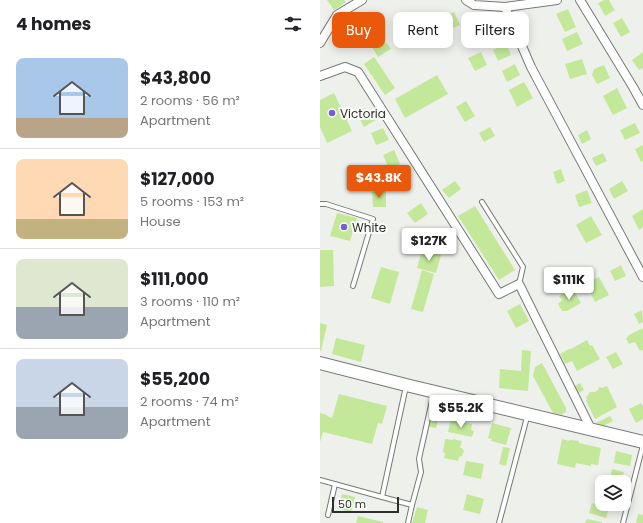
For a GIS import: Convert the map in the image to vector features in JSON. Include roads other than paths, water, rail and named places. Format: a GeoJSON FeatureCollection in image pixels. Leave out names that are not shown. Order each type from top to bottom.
{"type":"FeatureCollection","features":[{"type":"Feature","properties":{"kind":"street"},"geometry":{"type":"LineString","coordinates":[[320,43],[323,32],[337,15],[362,0]]}},
{"type":"Feature","properties":{"kind":"street"},"geometry":{"type":"LineString","coordinates":[[466,0],[474,6],[505,7],[557,0]]}},
{"type":"Feature","properties":{"kind":"street"},"geometry":{"type":"LineString","coordinates":[[580,0],[643,105]]}},
{"type":"Feature","properties":{"kind":"street"},"geometry":{"type":"LineString","coordinates":[[505,7],[531,67],[643,277]]}},
{"type":"Feature","properties":{"kind":"street"},"geometry":{"type":"LineString","coordinates":[[320,76],[345,68],[358,72],[499,294],[519,284],[590,429]]}},
{"type":"Feature","properties":{"kind":"street"},"geometry":{"type":"LineString","coordinates":[[320,363],[590,429],[643,444]]}},
{"type":"Feature","properties":{"kind":"lane"},"geometry":{"type":"LineString","coordinates":[[482,202],[523,267],[519,284]]}},
{"type":"Feature","properties":{"kind":"lane"},"geometry":{"type":"LineString","coordinates":[[320,204],[326,204],[373,219],[353,286]]}},
{"type":"Feature","properties":{"kind":"lane"},"geometry":{"type":"LineString","coordinates":[[382,497],[406,385]]}},
{"type":"Feature","properties":{"kind":"lane"},"geometry":{"type":"LineString","coordinates":[[408,523],[421,472],[419,459],[434,392]]}},
{"type":"Feature","properties":{"kind":"lane"},"geometry":{"type":"LineString","coordinates":[[499,523],[528,414]]}},
{"type":"Feature","properties":{"kind":"lane"},"geometry":{"type":"LineString","coordinates":[[623,523],[643,444]]}},
{"type":"Feature","properties":{"kind":"lane"},"geometry":{"type":"LineString","coordinates":[[320,480],[412,504]]}},
{"type":"Feature","properties":{"kind":"lane"},"geometry":{"type":"LineString","coordinates":[[328,515],[335,484]]}},
{"type":"Feature","properties":{"kind":"place","name":"Victoria"},"geometry":{"type":"Point","coordinates":[332,113]}},
{"type":"Feature","properties":{"kind":"place","name":"White"},"geometry":{"type":"Point","coordinates":[344,227]}}]}
